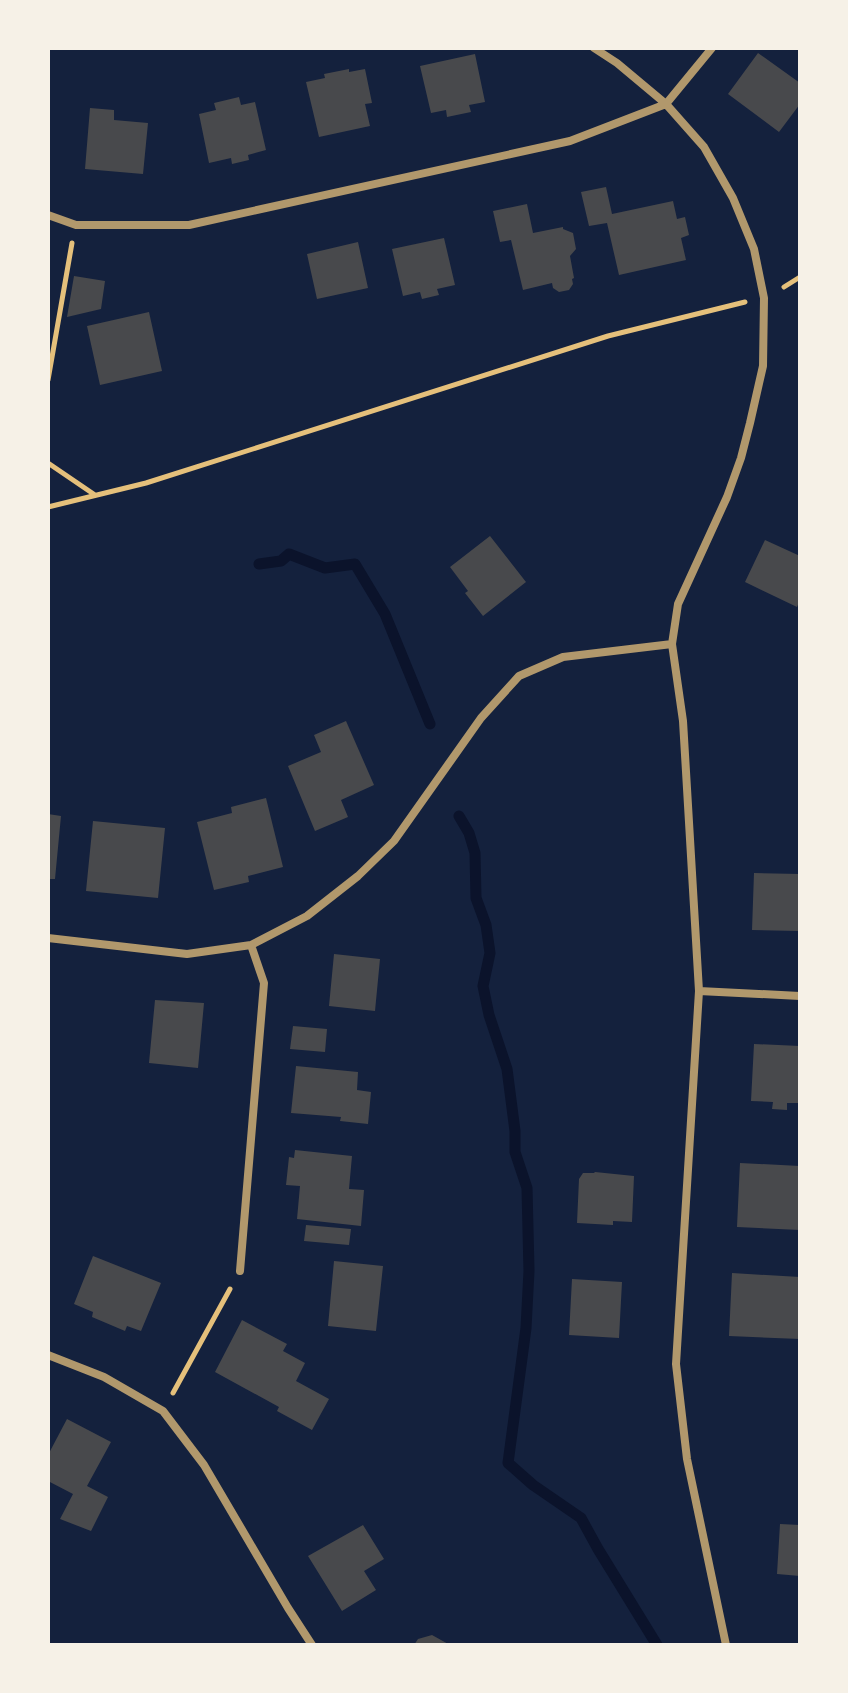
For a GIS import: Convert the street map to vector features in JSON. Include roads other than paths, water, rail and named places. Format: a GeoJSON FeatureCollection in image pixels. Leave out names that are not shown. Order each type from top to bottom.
{"type":"FeatureCollection","features":[{"type":"Feature","properties":{"kind":"street"},"geometry":{"type":"LineString","coordinates":[[594,48],[666,104],[704,147],[733,198],[754,249],[764,298],[763,366],[741,458],[727,497],[678,604],[672,644],[683,721],[699,991],[676,1364],[687,1459],[726,1645]]}},
{"type":"Feature","properties":{"kind":"street"},"geometry":{"type":"LineString","coordinates":[[48,215],[76,225],[189,225],[570,141],[666,104],[712,48]]}},
{"type":"Feature","properties":{"kind":"street"},"geometry":{"type":"LineString","coordinates":[[48,938],[187,954],[251,945],[307,916],[358,876],[394,841],[481,718],[519,676],[563,657],[672,644]]}},
{"type":"Feature","properties":{"kind":"street"},"geometry":{"type":"LineString","coordinates":[[240,1271],[264,983],[251,945]]}},
{"type":"Feature","properties":{"kind":"street"},"geometry":{"type":"LineString","coordinates":[[699,991],[800,996]]}},
{"type":"Feature","properties":{"kind":"street"},"geometry":{"type":"LineString","coordinates":[[48,1355],[104,1377],[163,1411],[204,1465],[312,1645]]}},
{"type":"Feature","properties":{"kind":"waterway"},"geometry":{"type":"LineString","coordinates":[[259,564],[281,561],[289,554],[325,568],[355,564],[385,614],[430,724]]}},
{"type":"Feature","properties":{"kind":"waterway"},"geometry":{"type":"LineString","coordinates":[[459,816],[469,833],[475,853],[476,898],[486,925],[490,953],[483,986],[507,1069],[515,1152],[527,1188],[529,1271],[526,1328],[508,1463],[533,1485],[581,1518],[657,1645]]}}]}
